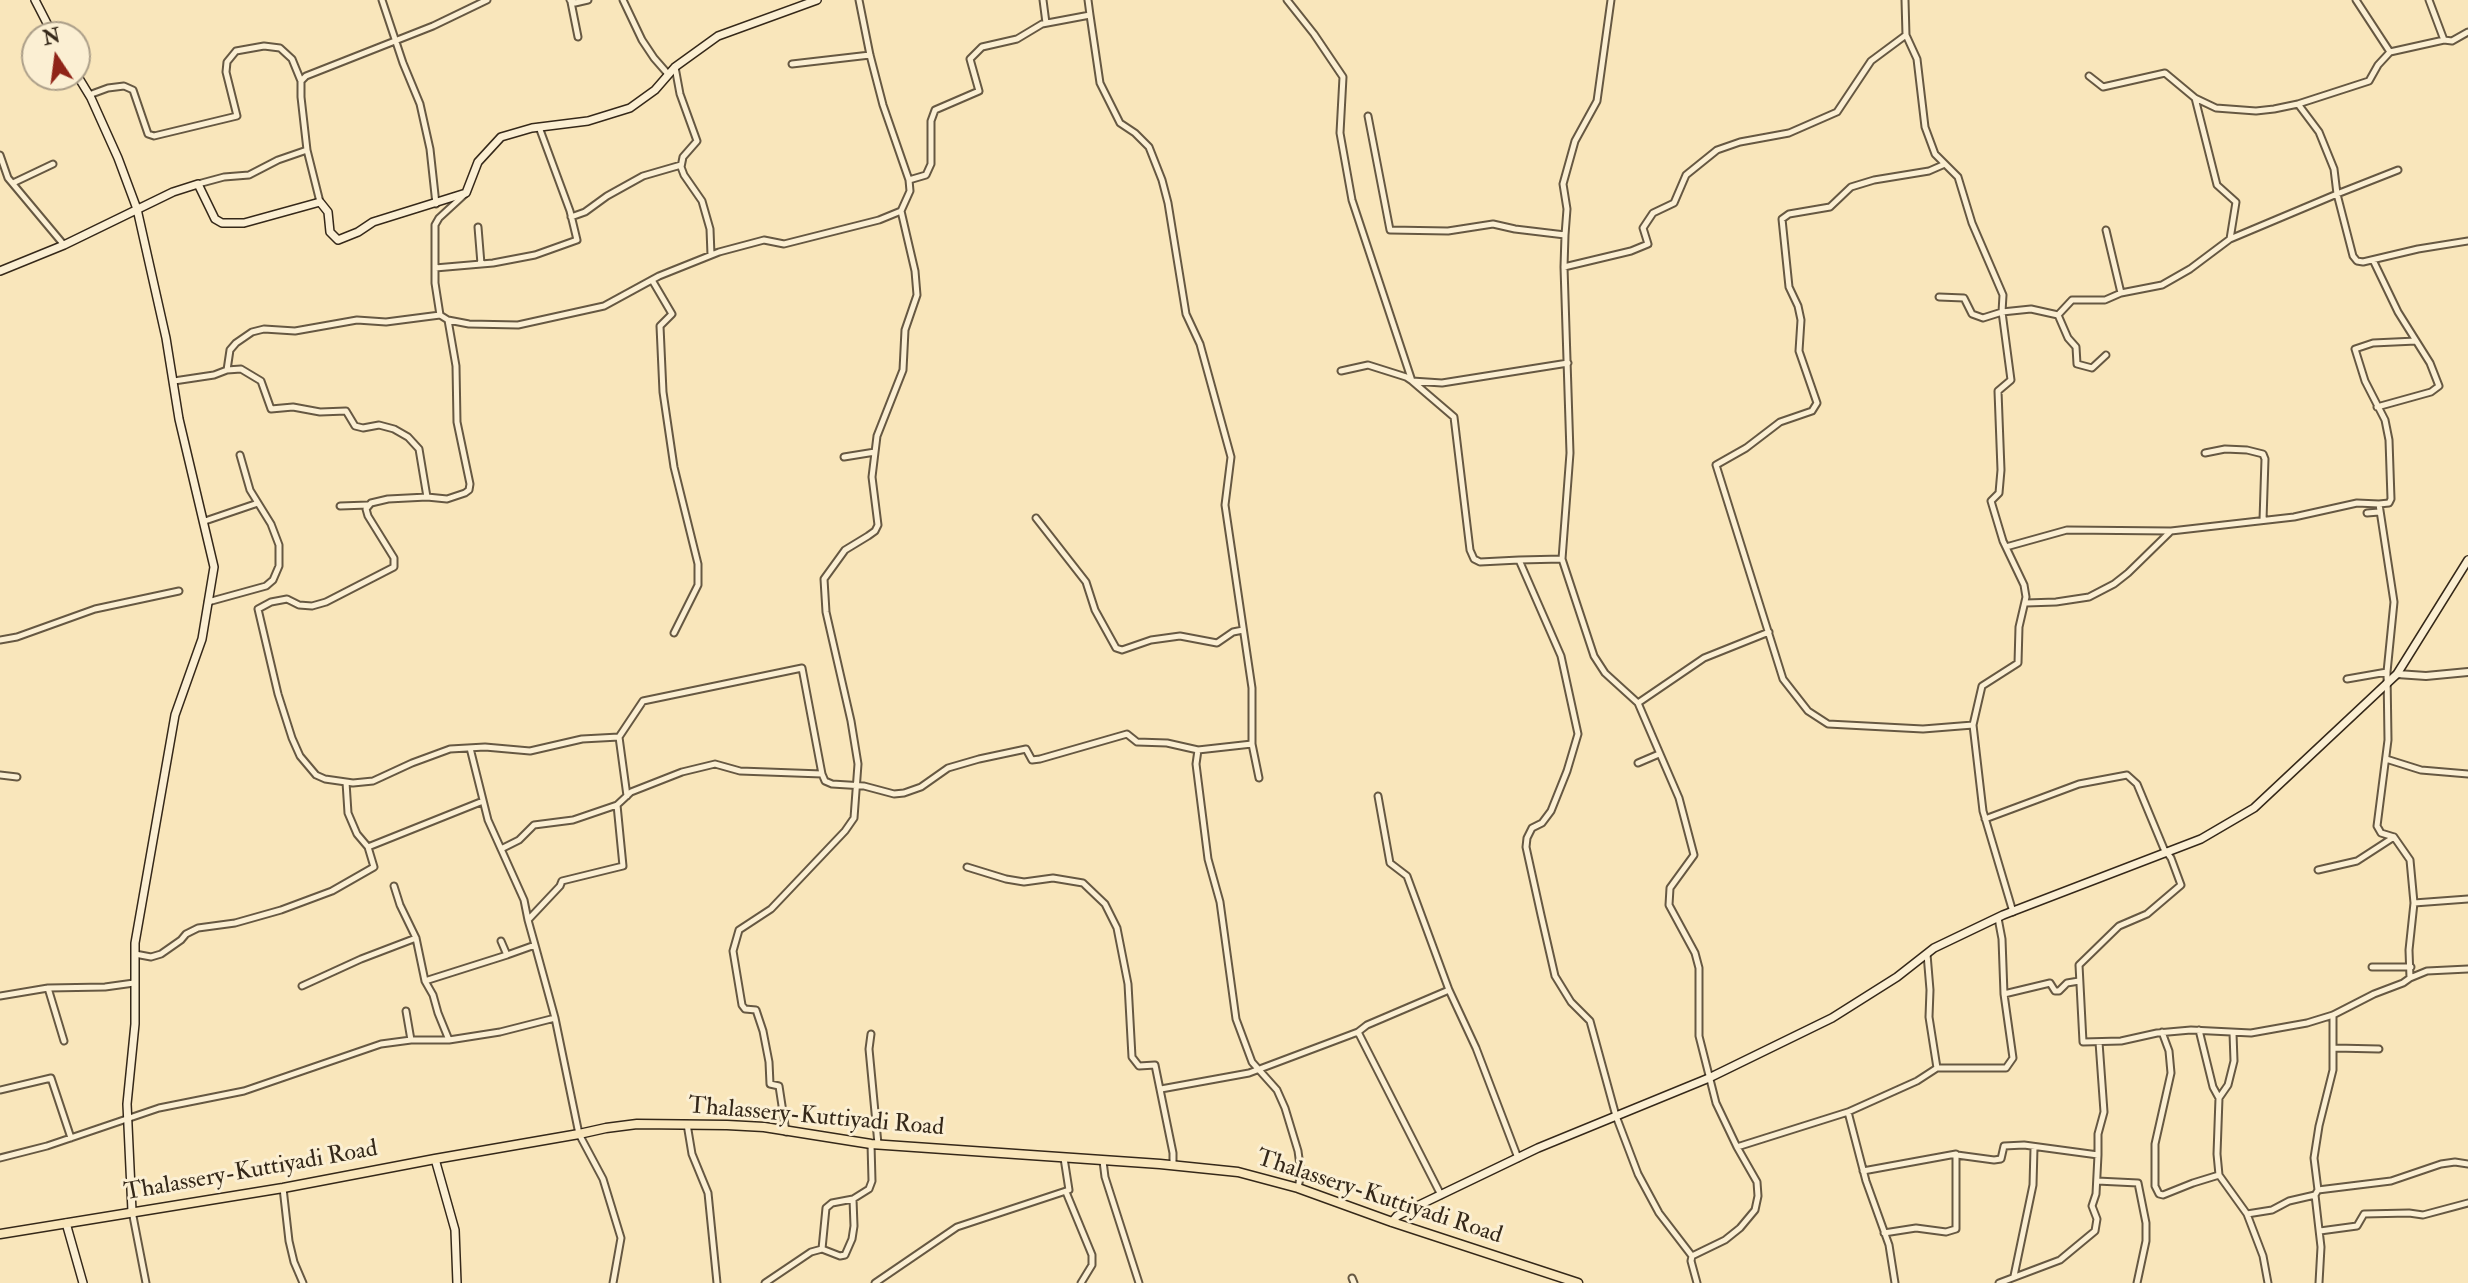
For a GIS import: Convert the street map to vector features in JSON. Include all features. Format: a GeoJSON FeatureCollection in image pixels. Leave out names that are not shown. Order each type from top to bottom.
{"type":"FeatureCollection","features":[{"type":"Feature","properties":{"kind":"main road"},"geometry":{"type":"LineString","coordinates":[[36,0],[46,21]]}},
{"type":"Feature","properties":{"kind":"main road"},"geometry":{"type":"LineString","coordinates":[[0,271],[64,245],[173,192],[198,184],[215,219],[222,223],[244,223],[320,202],[328,212],[330,232],[338,240],[373,222],[466,193],[478,162],[492,144],[510,133],[588,121],[630,108],[718,36],[817,0]]}},
{"type":"Feature","properties":{"kind":"main road"},"geometry":{"type":"LineString","coordinates":[[87,91],[118,158],[137,209],[152,269],[179,419],[214,567],[202,639],[175,715],[135,954],[135,1024],[127,1104],[132,1211]]}},
{"type":"Feature","properties":{"kind":"main road"},"geometry":{"type":"LineString","coordinates":[[1392,1222],[1403,1213],[1518,1158],[1709,1078],[1832,1018],[1897,977],[1927,954],[1998,918],[2201,839],[2253,808],[2397,674],[2468,560]]}},
{"type":"Feature","properties":{"kind":"main road","name":"Thalassery-Kuttiyadi Road"},"geometry":{"type":"LineString","coordinates":[[0,1234],[283,1188],[606,1128],[637,1124],[687,1124],[764,1127],[875,1144],[1238,1172],[1298,1188],[1578,1283]]}},
{"type":"Feature","properties":{"kind":"main road"},"geometry":{"type":"LineString","coordinates":[[435,1158],[454,1230],[457,1283]]}},
{"type":"Feature","properties":{"kind":"main road"},"geometry":{"type":"LineString","coordinates":[[66,1223],[83,1283]]}},
{"type":"Feature","properties":{"kind":"street"},"geometry":{"type":"LineString","coordinates":[[382,0],[420,104],[430,149],[436,204]]}},
{"type":"Feature","properties":{"kind":"street"},"geometry":{"type":"LineString","coordinates":[[301,80],[472,9],[487,0]]}},
{"type":"Feature","properties":{"kind":"street"},"geometry":{"type":"LineString","coordinates":[[578,37],[571,1],[588,0]]}},
{"type":"Feature","properties":{"kind":"street"},"geometry":{"type":"LineString","coordinates":[[623,0],[654,58],[672,71],[697,141],[683,157],[681,164],[684,175],[702,201],[710,229],[711,255]]}},
{"type":"Feature","properties":{"kind":"street"},"geometry":{"type":"LineString","coordinates":[[786,1132],[779,1086],[770,1084],[763,1031],[756,1010],[745,1009],[742,1005],[733,951],[739,930],[771,909],[845,831],[854,818],[858,764],[826,612],[824,579],[845,550],[875,531],[878,525],[872,477],[874,452],[877,436],[903,370],[905,330],[917,295],[915,271],[901,211],[910,191],[909,180],[883,105],[859,0]]}},
{"type":"Feature","properties":{"kind":"street"},"geometry":{"type":"LineString","coordinates":[[1043,0],[1046,23]]}},
{"type":"Feature","properties":{"kind":"street"},"geometry":{"type":"LineString","coordinates":[[1088,0],[1100,83],[1120,124],[1135,133],[1149,147],[1162,180],[1173,228],[1186,314],[1200,344],[1228,441],[1231,457],[1224,497],[1252,688],[1252,744],[1259,778]]}},
{"type":"Feature","properties":{"kind":"street"},"geometry":{"type":"LineString","coordinates":[[1287,0],[1343,77],[1340,133],[1352,200],[1412,381]]}},
{"type":"Feature","properties":{"kind":"street"},"geometry":{"type":"LineString","coordinates":[[1611,0],[1597,101],[1575,141],[1563,184],[1567,209],[1564,267],[1570,453],[1562,559],[1594,656],[1605,673],[1639,702],[1679,798],[1694,855],[1670,888],[1669,905],[1695,953],[1699,968],[1699,1036],[1716,1103],[1757,1182],[1755,1210],[1740,1228],[1726,1240],[1692,1256]]}},
{"type":"Feature","properties":{"kind":"street"},"geometry":{"type":"LineString","coordinates":[[1905,0],[1906,35],[1917,59],[1925,127],[1935,154],[1958,177],[1972,223],[2003,295],[2002,312],[2011,380],[1998,391],[2001,470],[1999,493],[1991,501],[2006,547],[2024,584],[2026,603],[2019,627],[2018,663],[1982,687],[1973,725],[1980,794],[2013,912]]}},
{"type":"Feature","properties":{"kind":"street"},"geometry":{"type":"LineString","coordinates":[[2356,0],[2390,52]]}},
{"type":"Feature","properties":{"kind":"street"},"geometry":{"type":"LineString","coordinates":[[2429,0],[2444,40]]}},
{"type":"Feature","properties":{"kind":"street"},"geometry":{"type":"LineString","coordinates":[[909,180],[926,175],[931,164],[931,121],[934,110],[979,91],[971,59],[982,47],[1017,39],[1046,23],[1090,15]]}},
{"type":"Feature","properties":{"kind":"street"},"geometry":{"type":"LineString","coordinates":[[2089,76],[2102,87],[2165,73],[2204,104],[2256,111],[2298,104],[2369,81],[2390,52],[2444,40],[2452,41],[2468,32]]}},
{"type":"Feature","properties":{"kind":"street"},"geometry":{"type":"LineString","coordinates":[[1564,267],[1631,251],[1648,244],[1643,228],[1653,213],[1674,203],[1686,175],[1717,150],[1740,142],[1789,134],[1837,112],[1871,61],[1906,35]]}},
{"type":"Feature","properties":{"kind":"street"},"geometry":{"type":"LineString","coordinates":[[241,125],[226,72],[227,62],[236,51],[264,46],[280,48],[292,59],[301,80],[307,150],[320,202]]}},
{"type":"Feature","properties":{"kind":"street"},"geometry":{"type":"LineString","coordinates":[[792,64],[870,55]]}},
{"type":"Feature","properties":{"kind":"street"},"geometry":{"type":"LineString","coordinates":[[89,95],[124,86],[133,90],[148,134],[154,136],[237,116]]}},
{"type":"Feature","properties":{"kind":"street"},"geometry":{"type":"LineString","coordinates":[[2195,98],[2217,185],[2236,202],[2230,239]]}},
{"type":"Feature","properties":{"kind":"street"},"geometry":{"type":"LineString","coordinates":[[2298,104],[2319,132],[2334,169],[2337,194],[2353,256],[2357,261],[2468,240]]}},
{"type":"Feature","properties":{"kind":"street"},"geometry":{"type":"LineString","coordinates":[[1368,116],[1390,230],[1448,231],[1493,224],[1565,235]]}},
{"type":"Feature","properties":{"kind":"street"},"geometry":{"type":"LineString","coordinates":[[435,268],[535,255],[577,240],[539,127]]}},
{"type":"Feature","properties":{"kind":"street"},"geometry":{"type":"LineString","coordinates":[[198,184],[224,177],[249,175],[278,160],[307,150]]}},
{"type":"Feature","properties":{"kind":"street"},"geometry":{"type":"LineString","coordinates":[[0,155],[4,169],[13,183],[64,245]]}},
{"type":"Feature","properties":{"kind":"street"},"geometry":{"type":"LineString","coordinates":[[13,183],[53,164]]}},
{"type":"Feature","properties":{"kind":"street"},"geometry":{"type":"LineString","coordinates":[[571,217],[585,212],[643,176],[681,164]]}},
{"type":"Feature","properties":{"kind":"street"},"geometry":{"type":"LineString","coordinates":[[1945,164],[1929,171],[1874,180],[1851,187],[1830,207],[1789,214],[1782,219],[1789,288],[1798,306],[1801,320],[1799,351],[1817,403],[1812,411],[1780,422],[1746,448],[1716,465],[1783,679],[1808,711],[1828,724],[1923,729],[1973,725]]}},
{"type":"Feature","properties":{"kind":"street"},"geometry":{"type":"LineString","coordinates":[[2058,315],[2072,300],[2105,300],[2121,293],[2162,285],[2190,269],[2230,239],[2399,170]]}},
{"type":"Feature","properties":{"kind":"street"},"geometry":{"type":"LineString","coordinates":[[440,315],[435,268],[435,225],[466,193]]}},
{"type":"Feature","properties":{"kind":"street"},"geometry":{"type":"LineString","coordinates":[[227,370],[230,350],[252,332],[264,329],[295,331],[356,320],[386,322],[440,315],[448,320],[469,324],[518,325],[604,306],[652,280],[711,255],[764,240],[784,244],[879,220],[901,211]]}},
{"type":"Feature","properties":{"kind":"street"},"geometry":{"type":"LineString","coordinates":[[478,227],[481,264]]}},
{"type":"Feature","properties":{"kind":"street"},"geometry":{"type":"LineString","coordinates":[[2106,230],[2121,293]]}},
{"type":"Feature","properties":{"kind":"street"},"geometry":{"type":"LineString","coordinates":[[2373,260],[2398,312],[2430,363],[2439,386],[2431,392],[2377,407]]}},
{"type":"Feature","properties":{"kind":"street"},"geometry":{"type":"LineString","coordinates":[[652,280],[672,314],[660,326],[663,392],[674,467],[698,564],[698,585],[674,633]]}},
{"type":"Feature","properties":{"kind":"street"},"geometry":{"type":"LineString","coordinates":[[1939,298],[1964,298],[1972,314],[1983,318],[2002,312],[2031,309],[2058,315]]}},
{"type":"Feature","properties":{"kind":"street"},"geometry":{"type":"LineString","coordinates":[[2058,315],[2068,338],[2076,346],[2077,364],[2092,368],[2106,355]]}},
{"type":"Feature","properties":{"kind":"street"},"geometry":{"type":"LineString","coordinates":[[340,506],[368,505],[400,498],[447,499],[469,490],[457,422],[457,366],[448,320]]}},
{"type":"Feature","properties":{"kind":"street"},"geometry":{"type":"LineString","coordinates":[[2006,547],[2067,530],[2171,531],[2294,517],[2357,503],[2389,503],[2391,457],[2385,420],[2365,381],[2355,349],[2373,342],[2416,341]]}},
{"type":"Feature","properties":{"kind":"street"},"geometry":{"type":"LineString","coordinates":[[1412,381],[1442,383],[1568,363]]}},
{"type":"Feature","properties":{"kind":"street"},"geometry":{"type":"LineString","coordinates":[[1341,371],[1368,365],[1406,377],[1454,417],[1468,535],[1474,559],[1480,562],[1562,559]]}},
{"type":"Feature","properties":{"kind":"street"},"geometry":{"type":"LineString","coordinates":[[174,382],[241,369],[261,381],[271,409],[293,407],[320,412],[346,411],[355,426],[363,428],[379,425],[394,429],[408,437],[419,449],[427,497]]}},
{"type":"Feature","properties":{"kind":"street"},"geometry":{"type":"LineString","coordinates":[[2205,453],[2225,449],[2263,454],[2263,520]]}},
{"type":"Feature","properties":{"kind":"street"},"geometry":{"type":"LineString","coordinates":[[844,457],[874,452]]}},
{"type":"Feature","properties":{"kind":"street"},"geometry":{"type":"LineString","coordinates":[[208,601],[266,586],[273,580],[279,566],[279,545],[271,524],[250,491],[240,455]]}},
{"type":"Feature","properties":{"kind":"street"},"geometry":{"type":"LineString","coordinates":[[205,522],[258,503]]}},
{"type":"Feature","properties":{"kind":"street"},"geometry":{"type":"LineString","coordinates":[[2379,504],[2394,602],[2387,672],[2386,759],[2377,826],[2381,833],[2394,837],[2410,860],[2414,903],[2409,950],[2410,978]]}},
{"type":"Feature","properties":{"kind":"street"},"geometry":{"type":"LineString","coordinates":[[368,505],[368,516],[394,558],[394,567],[326,603],[299,605],[287,599],[271,602],[258,609],[278,694],[292,738],[300,756],[316,775],[346,782],[373,781],[450,749],[530,751],[582,739],[619,737]]}},
{"type":"Feature","properties":{"kind":"street"},"geometry":{"type":"LineString","coordinates":[[2367,513],[2379,512]]}},
{"type":"Feature","properties":{"kind":"street"},"geometry":{"type":"LineString","coordinates":[[1036,518],[1086,582],[1095,610],[1116,648],[1122,650],[1151,640],[1180,636],[1217,643],[1233,632],[1243,630]]}},
{"type":"Feature","properties":{"kind":"street"},"geometry":{"type":"LineString","coordinates":[[2026,603],[2089,597],[2128,573],[2171,531]]}},
{"type":"Feature","properties":{"kind":"street"},"geometry":{"type":"LineString","coordinates":[[1519,560],[1561,656],[1578,734],[1551,811],[1542,822],[1532,828],[1526,847],[1555,976],[1571,1002],[1590,1021],[1616,1116],[1643,1184],[1659,1213],[1692,1256],[1697,1283]]}},
{"type":"Feature","properties":{"kind":"street"},"geometry":{"type":"LineString","coordinates":[[0,640],[17,637],[95,609],[178,592]]}},
{"type":"Feature","properties":{"kind":"street"},"geometry":{"type":"LineString","coordinates":[[1639,702],[1704,658],[1769,632]]}},
{"type":"Feature","properties":{"kind":"street"},"geometry":{"type":"LineString","coordinates":[[627,796],[619,737],[643,701],[802,668],[822,774],[825,781],[832,784],[857,785],[894,794],[904,793],[920,787],[948,768],[979,759],[1026,749],[1032,760],[1040,759],[1127,734],[1138,742],[1167,743],[1198,750],[1252,744]]}},
{"type":"Feature","properties":{"kind":"street"},"geometry":{"type":"LineString","coordinates":[[2347,679],[2387,672]]}},
{"type":"Feature","properties":{"kind":"street"},"geometry":{"type":"LineString","coordinates":[[2397,674],[2426,676],[2468,672]]}},
{"type":"Feature","properties":{"kind":"street"},"geometry":{"type":"LineString","coordinates":[[470,748],[488,820],[524,900],[555,1018],[579,1134],[603,1179],[621,1238],[613,1283]]}},
{"type":"Feature","properties":{"kind":"street"},"geometry":{"type":"LineString","coordinates":[[1198,750],[1196,764],[1208,859],[1220,902],[1236,1018],[1252,1062],[1277,1090],[1284,1108],[1301,1173],[1298,1188]]}},
{"type":"Feature","properties":{"kind":"street"},"geometry":{"type":"LineString","coordinates":[[1638,763],[1659,754]]}},
{"type":"Feature","properties":{"kind":"street"},"geometry":{"type":"LineString","coordinates":[[2386,759],[2421,770],[2468,774]]}},
{"type":"Feature","properties":{"kind":"street"},"geometry":{"type":"LineString","coordinates":[[501,849],[519,840],[534,825],[573,820],[617,805],[631,792],[682,772],[715,764],[740,771],[822,774]]}},
{"type":"Feature","properties":{"kind":"street"},"geometry":{"type":"LineString","coordinates":[[0,775],[17,777]]}},
{"type":"Feature","properties":{"kind":"street"},"geometry":{"type":"LineString","coordinates":[[1986,819],[2079,784],[2127,775],[2137,783],[2168,853],[2181,885],[2147,914],[2119,926],[2079,965],[2082,1042],[2121,1041],[2162,1032],[2267,1031],[2333,1015],[2427,971],[2468,969]]}},
{"type":"Feature","properties":{"kind":"street"},"geometry":{"type":"LineString","coordinates":[[135,954],[151,957],[161,954],[198,928],[235,923],[291,906],[332,891],[374,867],[368,847],[351,824],[346,782]]}},
{"type":"Feature","properties":{"kind":"street"},"geometry":{"type":"LineString","coordinates":[[1378,796],[1390,863],[1407,876],[1449,990],[1476,1048],[1518,1158]]}},
{"type":"Feature","properties":{"kind":"street"},"geometry":{"type":"LineString","coordinates":[[368,847],[484,801]]}},
{"type":"Feature","properties":{"kind":"street"},"geometry":{"type":"LineString","coordinates":[[528,920],[562,881],[623,866],[617,805]]}},
{"type":"Feature","properties":{"kind":"street"},"geometry":{"type":"LineString","coordinates":[[2318,870],[2357,861],[2394,837]]}},
{"type":"Feature","properties":{"kind":"street"},"geometry":{"type":"LineString","coordinates":[[967,867],[1024,882],[1053,878],[1083,883],[1105,904],[1116,929],[1126,972],[1132,1057],[1139,1066],[1155,1065],[1173,1153],[1173,1165]]}},
{"type":"Feature","properties":{"kind":"street"},"geometry":{"type":"LineString","coordinates":[[394,886],[416,938],[425,981],[433,995],[449,1040]]}},
{"type":"Feature","properties":{"kind":"street"},"geometry":{"type":"LineString","coordinates":[[2414,903],[2468,899]]}},
{"type":"Feature","properties":{"kind":"street"},"geometry":{"type":"LineString","coordinates":[[1737,1147],[1848,1112],[1917,1081],[1937,1068],[2006,1068],[2013,1058],[2004,994],[2002,939],[1998,918]]}},
{"type":"Feature","properties":{"kind":"street"},"geometry":{"type":"LineString","coordinates":[[302,986],[361,958],[416,938]]}},
{"type":"Feature","properties":{"kind":"street"},"geometry":{"type":"LineString","coordinates":[[501,941],[507,955]]}},
{"type":"Feature","properties":{"kind":"street"},"geometry":{"type":"LineString","coordinates":[[425,981],[535,945]]}},
{"type":"Feature","properties":{"kind":"street"},"geometry":{"type":"LineString","coordinates":[[1927,954],[1929,1017],[1937,1068]]}},
{"type":"Feature","properties":{"kind":"street"},"geometry":{"type":"LineString","coordinates":[[2372,967],[2411,967]]}},
{"type":"Feature","properties":{"kind":"street"},"geometry":{"type":"LineString","coordinates":[[2004,994],[2050,983],[2059,991],[2067,983],[2079,981]]}},
{"type":"Feature","properties":{"kind":"street"},"geometry":{"type":"LineString","coordinates":[[0,996],[48,988],[105,987],[134,983]]}},
{"type":"Feature","properties":{"kind":"street"},"geometry":{"type":"LineString","coordinates":[[48,988],[64,1041]]}},
{"type":"Feature","properties":{"kind":"street"},"geometry":{"type":"LineString","coordinates":[[1161,1089],[1233,1077],[1261,1069],[1294,1054],[1358,1032],[1367,1025],[1449,990]]}},
{"type":"Feature","properties":{"kind":"street"},"geometry":{"type":"LineString","coordinates":[[406,1011],[411,1040]]}},
{"type":"Feature","properties":{"kind":"street"},"geometry":{"type":"LineString","coordinates":[[2319,1283],[2320,1231],[2314,1158],[2333,1070],[2333,1015]]}},
{"type":"Feature","properties":{"kind":"street"},"geometry":{"type":"LineString","coordinates":[[0,1158],[71,1138],[128,1117],[244,1091],[364,1048],[411,1040],[449,1040],[500,1032],[555,1018]]}},
{"type":"Feature","properties":{"kind":"street"},"geometry":{"type":"LineString","coordinates":[[2199,1030],[2213,1087],[2219,1098],[2219,1175],[2247,1214],[2263,1256],[2268,1283]]}},
{"type":"Feature","properties":{"kind":"street"},"geometry":{"type":"LineString","coordinates":[[1358,1032],[1441,1195]]}},
{"type":"Feature","properties":{"kind":"street"},"geometry":{"type":"LineString","coordinates":[[2162,1032],[2169,1051],[2171,1073],[2155,1144],[2154,1183],[2159,1194],[2163,1195],[2219,1175]]}},
{"type":"Feature","properties":{"kind":"street"},"geometry":{"type":"LineString","coordinates":[[2219,1098],[2228,1086],[2234,1061],[2233,1033]]}},
{"type":"Feature","properties":{"kind":"street"},"geometry":{"type":"LineString","coordinates":[[822,1249],[826,1208],[832,1203],[853,1199],[869,1189],[872,1181],[875,1144],[869,1049],[871,1034]]}},
{"type":"Feature","properties":{"kind":"street"},"geometry":{"type":"LineString","coordinates":[[1999,1283],[2060,1260],[2095,1231],[2097,1219],[2092,1206],[2097,1181],[2098,1133],[2104,1112],[2099,1042]]}},
{"type":"Feature","properties":{"kind":"street"},"geometry":{"type":"LineString","coordinates":[[2334,1048],[2379,1049]]}},
{"type":"Feature","properties":{"kind":"street"},"geometry":{"type":"LineString","coordinates":[[0,1090],[51,1078],[71,1138]]}},
{"type":"Feature","properties":{"kind":"street"},"geometry":{"type":"LineString","coordinates":[[1848,1112],[1863,1171],[1893,1263],[1895,1283]]}},
{"type":"Feature","properties":{"kind":"street"},"geometry":{"type":"LineString","coordinates":[[687,1124],[692,1154],[708,1193],[717,1283]]}},
{"type":"Feature","properties":{"kind":"street"},"geometry":{"type":"LineString","coordinates":[[1863,1171],[1956,1155],[2001,1159],[2004,1146],[2098,1155]]}},
{"type":"Feature","properties":{"kind":"street"},"geometry":{"type":"LineString","coordinates":[[2018,1283],[2033,1185],[2035,1148]]}},
{"type":"Feature","properties":{"kind":"street"},"geometry":{"type":"LineString","coordinates":[[1884,1233],[1916,1228],[1946,1232],[1956,1229],[1956,1155]]}},
{"type":"Feature","properties":{"kind":"street"},"geometry":{"type":"LineString","coordinates":[[875,1283],[957,1227],[1066,1192],[1070,1187],[1064,1158]]}},
{"type":"Feature","properties":{"kind":"street"},"geometry":{"type":"LineString","coordinates":[[1102,1161],[1139,1283]]}},
{"type":"Feature","properties":{"kind":"street"},"geometry":{"type":"LineString","coordinates":[[2247,1214],[2272,1210],[2317,1192],[2391,1181],[2441,1164],[2468,1164]]}},
{"type":"Feature","properties":{"kind":"street"},"geometry":{"type":"LineString","coordinates":[[2097,1181],[2154,1183]]}},
{"type":"Feature","properties":{"kind":"street"},"geometry":{"type":"LineString","coordinates":[[2137,1283],[2146,1241],[2146,1223],[2138,1183]]}},
{"type":"Feature","properties":{"kind":"street"},"geometry":{"type":"LineString","coordinates":[[283,1188],[289,1241],[303,1283]]}},
{"type":"Feature","properties":{"kind":"street"},"geometry":{"type":"LineString","coordinates":[[1066,1192],[1092,1255],[1092,1265],[1081,1283]]}},
{"type":"Feature","properties":{"kind":"street"},"geometry":{"type":"LineString","coordinates":[[765,1283],[799,1258],[822,1249],[841,1256],[846,1253],[854,1226],[853,1199]]}},
{"type":"Feature","properties":{"kind":"street"},"geometry":{"type":"LineString","coordinates":[[2320,1231],[2357,1226],[2364,1214],[2423,1215],[2468,1203]]}},
{"type":"Feature","properties":{"kind":"street"},"geometry":{"type":"LineString","coordinates":[[132,1211],[146,1283]]}},
{"type":"Feature","properties":{"kind":"street"},"geometry":{"type":"LineString","coordinates":[[1546,1283],[1549,1273]]}}]}
